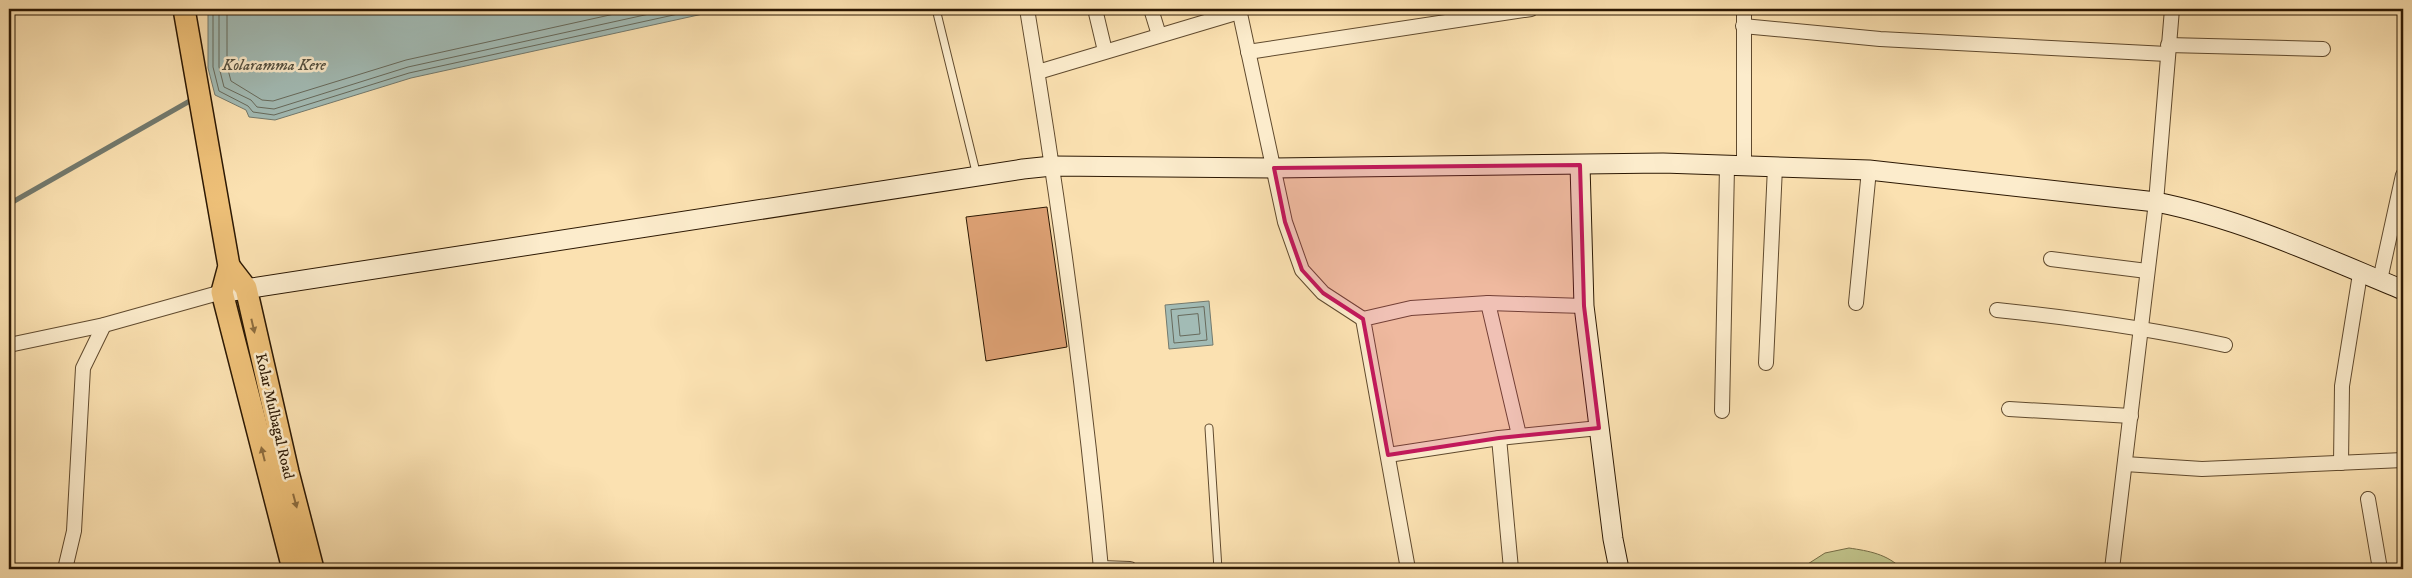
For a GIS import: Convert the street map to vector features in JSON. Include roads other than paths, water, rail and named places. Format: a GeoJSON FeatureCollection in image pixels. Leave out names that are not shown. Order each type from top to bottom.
{"type":"FeatureCollection","features":[{"type":"Feature","properties":{"kind":"main road","name":"Kolar Mulbagal Road"},"geometry":{"type":"LineString","coordinates":[[184,9],[229,266],[222,292],[292,569]]}},
{"type":"Feature","properties":{"kind":"main road","name":"Kolar Mulbagal Road"},"geometry":{"type":"LineString","coordinates":[[229,266],[246,288],[288,472],[313,569]]}},
{"type":"Feature","properties":{"kind":"street"},"geometry":{"type":"LineString","coordinates":[[1027,9],[1052,166],[1095,498],[1101,569],[1130,569]]}},
{"type":"Feature","properties":{"kind":"street"},"geometry":{"type":"LineString","coordinates":[[1094,9],[1105,51]]}},
{"type":"Feature","properties":{"kind":"street"},"geometry":{"type":"LineString","coordinates":[[1151,9],[1159,36]]}},
{"type":"Feature","properties":{"kind":"street"},"geometry":{"type":"LineString","coordinates":[[1248,52],[1531,9]]}},
{"type":"Feature","properties":{"kind":"street"},"geometry":{"type":"LineString","coordinates":[[1722,411],[1744,9]]}},
{"type":"Feature","properties":{"kind":"street"},"geometry":{"type":"LineString","coordinates":[[2112,569],[2156,202],[2172,9]]}},
{"type":"Feature","properties":{"kind":"street"},"geometry":{"type":"LineString","coordinates":[[1038,72],[1239,10],[1285,222],[1302,270],[1322,293],[1363,319],[1411,308],[1488,303],[1584,306]]}},
{"type":"Feature","properties":{"kind":"street"},"geometry":{"type":"LineString","coordinates":[[1743,26],[1880,39],[2168,49],[2323,49]]}},
{"type":"Feature","properties":{"kind":"street"},"geometry":{"type":"LineString","coordinates":[[9,345],[104,325],[222,292],[1052,166],[1274,168],[1663,163],[1869,170],[2156,202],[2200,212],[2281,240],[2360,274],[2403,290]]}},
{"type":"Feature","properties":{"kind":"street"},"geometry":{"type":"LineString","coordinates":[[1580,165],[1584,306],[1613,539],[1619,569]]}},
{"type":"Feature","properties":{"kind":"street"},"geometry":{"type":"LineString","coordinates":[[1766,363],[1775,167]]}},
{"type":"Feature","properties":{"kind":"street"},"geometry":{"type":"LineString","coordinates":[[1856,303],[1869,170]]}},
{"type":"Feature","properties":{"kind":"street"},"geometry":{"type":"LineString","coordinates":[[2380,280],[2403,175]]}},
{"type":"Feature","properties":{"kind":"street"},"geometry":{"type":"LineString","coordinates":[[2051,259],[2147,271]]}},
{"type":"Feature","properties":{"kind":"street"},"geometry":{"type":"LineString","coordinates":[[2341,463],[2342,386],[2360,274]]}},
{"type":"Feature","properties":{"kind":"street"},"geometry":{"type":"LineString","coordinates":[[1488,303],[1519,435]]}},
{"type":"Feature","properties":{"kind":"street"},"geometry":{"type":"LineString","coordinates":[[1997,310],[2082,318],[2142,327],[2225,345]]}},
{"type":"Feature","properties":{"kind":"street"},"geometry":{"type":"LineString","coordinates":[[1363,319],[1408,569]]}},
{"type":"Feature","properties":{"kind":"street"},"geometry":{"type":"LineString","coordinates":[[65,569],[74,531],[83,368],[104,325]]}},
{"type":"Feature","properties":{"kind":"street"},"geometry":{"type":"LineString","coordinates":[[2008,409],[2131,416]]}},
{"type":"Feature","properties":{"kind":"street"},"geometry":{"type":"LineString","coordinates":[[1388,455],[1519,435],[1599,428]]}},
{"type":"Feature","properties":{"kind":"street"},"geometry":{"type":"LineString","coordinates":[[1498,438],[1511,569]]}},
{"type":"Feature","properties":{"kind":"street"},"geometry":{"type":"LineString","coordinates":[[2125,464],[2202,469],[2403,460]]}},
{"type":"Feature","properties":{"kind":"street"},"geometry":{"type":"LineString","coordinates":[[2368,499],[2380,569]]}},
{"type":"Feature","properties":{"kind":"lane"},"geometry":{"type":"LineString","coordinates":[[936,9],[977,176]]}},
{"type":"Feature","properties":{"kind":"lane"},"geometry":{"type":"LineString","coordinates":[[1209,428],[1218,569]]}},
{"type":"Feature","properties":{"kind":"water","name":"Kolaramma Kere"},"geometry":{"type":"Polygon","coordinates":[[[208,9],[714,9],[712,12],[411,78],[275,120],[249,117],[246,110],[215,95],[208,68],[208,9]]]}},
{"type":"Feature","properties":{"kind":"water"},"geometry":{"type":"Polygon","coordinates":[[[1209,301],[1213,345],[1169,349],[1165,305],[1209,301]]]}},
{"type":"Feature","properties":{"kind":"waterway"},"geometry":{"type":"LineString","coordinates":[[9,204],[195,98]]}}]}
